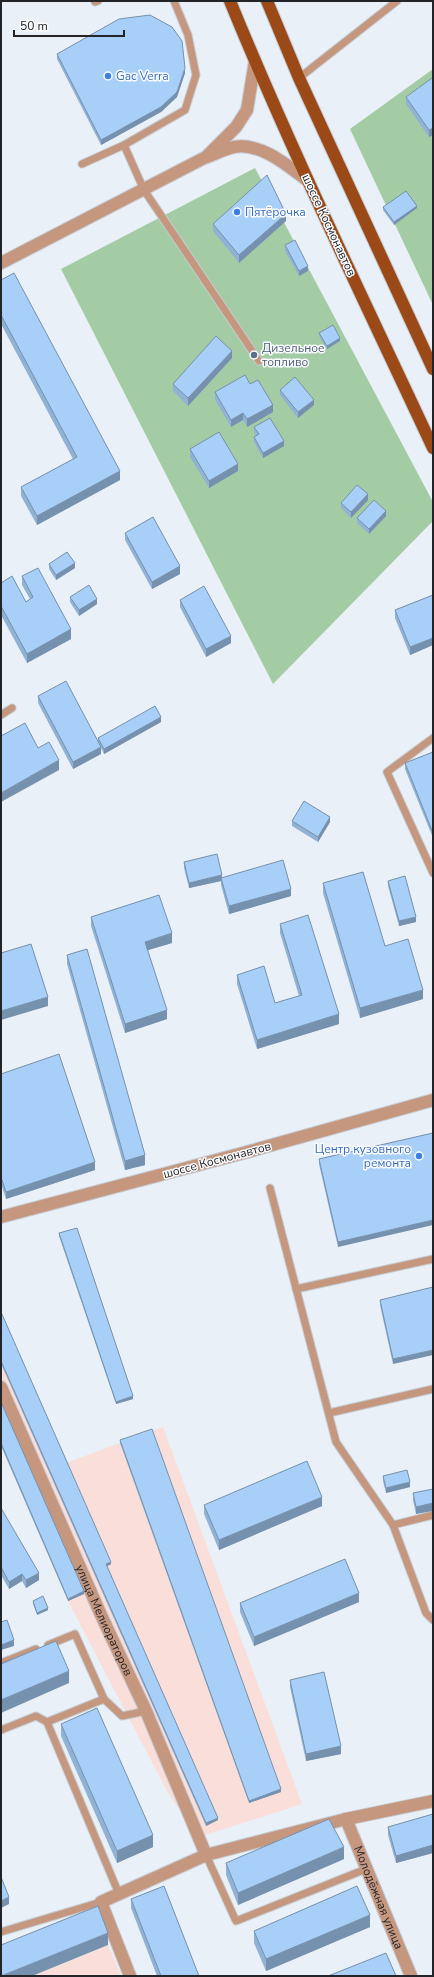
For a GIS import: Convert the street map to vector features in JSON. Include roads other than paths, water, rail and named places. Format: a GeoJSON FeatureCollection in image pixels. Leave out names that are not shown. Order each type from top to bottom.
{"type":"FeatureCollection","features":[{"type":"Feature","properties":{"kind":"main road","name":"шоссе Космонавтов"},"geometry":{"type":"LineString","coordinates":[[230,1],[254,61],[308,181],[433,448]]}},
{"type":"Feature","properties":{"kind":"main road"},"geometry":{"type":"LineString","coordinates":[[267,1],[300,78],[433,369]]}},
{"type":"Feature","properties":{"kind":"street"},"geometry":{"type":"LineString","coordinates":[[204,158],[236,127],[247,110],[254,61]]}},
{"type":"Feature","properties":{"kind":"street"},"geometry":{"type":"LineString","coordinates":[[1,263],[204,158],[234,147],[262,151],[281,161],[308,181]]}},
{"type":"Feature","properties":{"kind":"street","name":"шоссе Космонавтов"},"geometry":{"type":"LineString","coordinates":[[1,1217],[240,1154],[433,1100]]}},
{"type":"Feature","properties":{"kind":"street","name":"улица Мелиораторов"},"geometry":{"type":"LineString","coordinates":[[1,1387],[101,1615],[146,1711],[206,1855]]}},
{"type":"Feature","properties":{"kind":"street"},"geometry":{"type":"LineString","coordinates":[[130,1976],[101,1902],[206,1855],[346,1819],[433,1801]]}},
{"type":"Feature","properties":{"kind":"street","name":"Молодёжная улица"},"geometry":{"type":"LineString","coordinates":[[346,1819],[411,1976]]}},
{"type":"Feature","properties":{"kind":"lane"},"geometry":{"type":"LineString","coordinates":[[82,164],[124,145],[185,110],[196,75],[188,35],[174,1]]}},
{"type":"Feature","properties":{"kind":"lane"},"geometry":{"type":"LineString","coordinates":[[300,78],[397,1]]}},
{"type":"Feature","properties":{"kind":"lane"},"geometry":{"type":"LineString","coordinates":[[124,145],[144,190],[259,361]]}},
{"type":"Feature","properties":{"kind":"lane"},"geometry":{"type":"LineString","coordinates":[[1,715],[12,708]]}},
{"type":"Feature","properties":{"kind":"lane"},"geometry":{"type":"LineString","coordinates":[[433,738],[387,772],[433,873]]}},
{"type":"Feature","properties":{"kind":"lane"},"geometry":{"type":"LineString","coordinates":[[270,1188],[336,1442],[393,1525],[426,1613],[433,1620]]}},
{"type":"Feature","properties":{"kind":"lane"},"geometry":{"type":"LineString","coordinates":[[296,1289],[433,1258]]}},
{"type":"Feature","properties":{"kind":"lane"},"geometry":{"type":"LineString","coordinates":[[329,1413],[433,1388]]}},
{"type":"Feature","properties":{"kind":"lane"},"geometry":{"type":"LineString","coordinates":[[393,1525],[433,1515]]}},
{"type":"Feature","properties":{"kind":"lane"},"geometry":{"type":"LineString","coordinates":[[1,1663],[75,1634],[104,1699],[122,1716],[146,1711]]}},
{"type":"Feature","properties":{"kind":"lane"},"geometry":{"type":"LineString","coordinates":[[47,1722],[104,1699]]}},
{"type":"Feature","properties":{"kind":"lane"},"geometry":{"type":"LineString","coordinates":[[1,1730],[36,1716],[47,1722],[119,1894]]}},
{"type":"Feature","properties":{"kind":"lane"},"geometry":{"type":"LineString","coordinates":[[206,1855],[236,1921],[366,1869]]}},
{"type":"Feature","properties":{"kind":"lane"},"geometry":{"type":"LineString","coordinates":[[1,1932],[101,1902]]}},
{"type":"Feature","properties":{"kind":"place","name":"Gac Verra"},"geometry":{"type":"Point","coordinates":[108,76]}},
{"type":"Feature","properties":{"kind":"place","name":"Пятёрочка"},"geometry":{"type":"Point","coordinates":[237,212]}},
{"type":"Feature","properties":{"kind":"place","name":"Дизельное топливо"},"geometry":{"type":"Point","coordinates":[254,355]}},
{"type":"Feature","properties":{"kind":"place","name":"Центр кузовного ремонта"},"geometry":{"type":"Point","coordinates":[419,1156]}}]}
